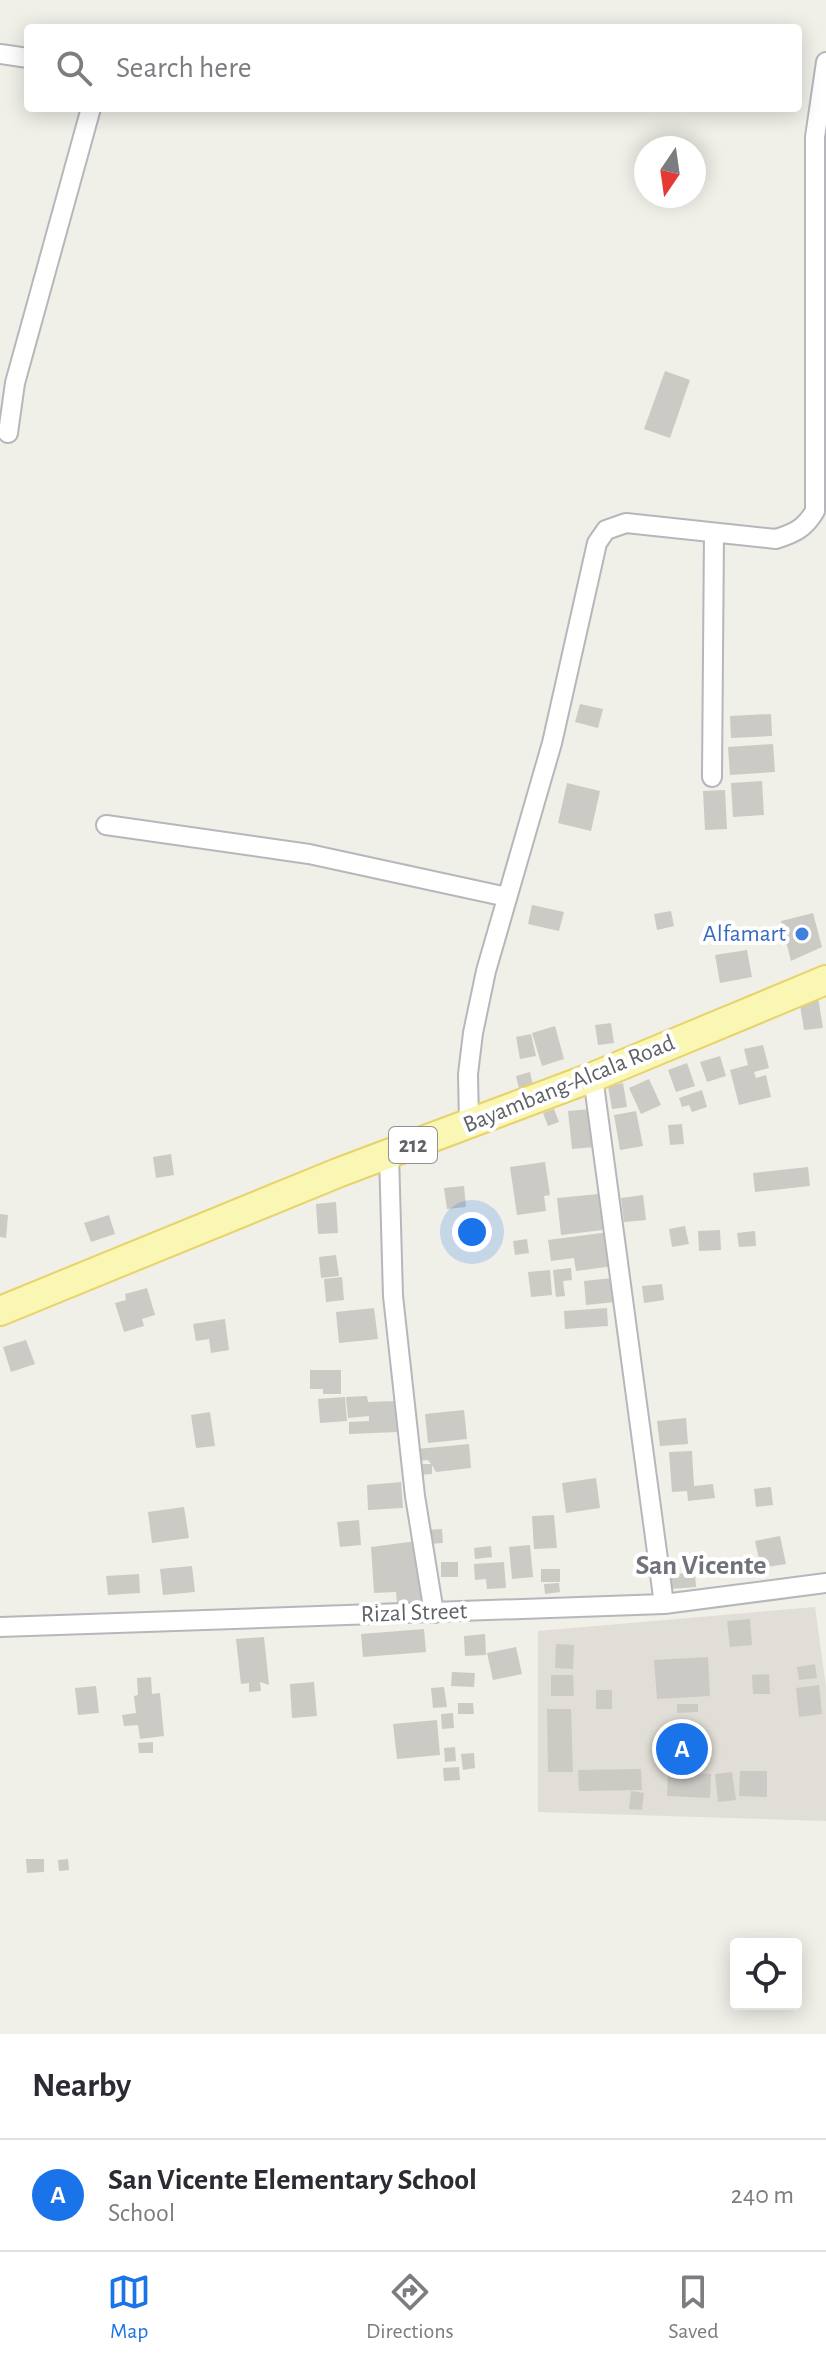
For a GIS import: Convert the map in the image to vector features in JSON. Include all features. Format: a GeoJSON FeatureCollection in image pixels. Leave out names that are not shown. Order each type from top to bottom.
{"type":"FeatureCollection","features":[{"type":"Feature","properties":{"kind":"main road","name":"Bayambang-Alcala Road"},"geometry":{"type":"LineString","coordinates":[[0,1311],[389,1154],[593,1077],[826,980]]}},
{"type":"Feature","properties":{"kind":"street"},"geometry":{"type":"LineString","coordinates":[[0,54],[24,57]]}},
{"type":"Feature","properties":{"kind":"street"},"geometry":{"type":"LineString","coordinates":[[469,1124],[468,1074],[486,971],[552,743],[597,543],[606,530],[626,523],[776,539],[797,532],[808,523],[815,511],[815,137],[826,62]]}},
{"type":"Feature","properties":{"kind":"street"},"geometry":{"type":"LineString","coordinates":[[8,433],[15,383],[90,112]]}},
{"type":"Feature","properties":{"kind":"street"},"geometry":{"type":"LineString","coordinates":[[712,777],[714,533]]}},
{"type":"Feature","properties":{"kind":"street"},"geometry":{"type":"LineString","coordinates":[[106,825],[309,854],[507,897]]}},
{"type":"Feature","properties":{"kind":"street"},"geometry":{"type":"LineString","coordinates":[[593,1077],[664,1604]]}},
{"type":"Feature","properties":{"kind":"street"},"geometry":{"type":"LineString","coordinates":[[389,1154],[393,1296],[415,1496],[434,1613]]}},
{"type":"Feature","properties":{"kind":"street","name":"Rizal Street"},"geometry":{"type":"LineString","coordinates":[[0,1627],[664,1604],[826,1583]]}},
{"type":"Feature","properties":{"kind":"shaded area"},"geometry":{"type":"Polygon","coordinates":[[[815,1607],[826,1687],[826,1821],[538,1812],[538,1631],[815,1607]]]}},
{"type":"Feature","properties":{"kind":"building"},"geometry":{"type":"Polygon","coordinates":[[[665,371],[690,380],[670,438],[644,429],[665,371]]]}},
{"type":"Feature","properties":{"kind":"building"},"geometry":{"type":"Polygon","coordinates":[[[580,704],[603,709],[598,728],[575,722],[580,704]]]}},
{"type":"Feature","properties":{"kind":"building"},"geometry":{"type":"Polygon","coordinates":[[[771,714],[772,736],[731,738],[730,716],[771,714]]]}},
{"type":"Feature","properties":{"kind":"building"},"geometry":{"type":"Polygon","coordinates":[[[773,744],[775,772],[730,775],[728,747],[773,744]]]}},
{"type":"Feature","properties":{"kind":"building"},"geometry":{"type":"Polygon","coordinates":[[[762,781],[764,815],[733,817],[731,783],[762,781]]]}},
{"type":"Feature","properties":{"kind":"building"},"geometry":{"type":"Polygon","coordinates":[[[567,783],[600,791],[591,831],[558,823],[567,783]]]}},
{"type":"Feature","properties":{"kind":"building"},"geometry":{"type":"Polygon","coordinates":[[[725,790],[727,829],[705,830],[703,791],[725,790]]]}},
{"type":"Feature","properties":{"kind":"building"},"geometry":{"type":"Polygon","coordinates":[[[532,905],[564,912],[559,931],[528,924],[532,905]]]}},
{"type":"Feature","properties":{"kind":"building"},"geometry":{"type":"Polygon","coordinates":[[[671,911],[674,926],[657,930],[654,914],[671,911]]]}},
{"type":"Feature","properties":{"kind":"building","name":"Alfamart"},"geometry":{"type":"Polygon","coordinates":[[[813,913],[822,947],[791,961],[781,921],[813,913]]]}},
{"type":"Feature","properties":{"kind":"building"},"geometry":{"type":"Polygon","coordinates":[[[747,950],[752,977],[720,983],[715,955],[747,950]]]}},
{"type":"Feature","properties":{"kind":"building"},"geometry":{"type":"Polygon","coordinates":[[[818,997],[823,1028],[804,1030],[799,999],[818,997]]]}},
{"type":"Feature","properties":{"kind":"building"},"geometry":{"type":"Polygon","coordinates":[[[611,1023],[614,1043],[598,1045],[595,1025],[611,1023]]]}},
{"type":"Feature","properties":{"kind":"building"},"geometry":{"type":"Polygon","coordinates":[[[555,1026],[564,1059],[542,1066],[532,1033],[555,1026]]]}},
{"type":"Feature","properties":{"kind":"building"},"geometry":{"type":"Polygon","coordinates":[[[531,1034],[536,1056],[520,1059],[516,1037],[531,1034]]]}},
{"type":"Feature","properties":{"kind":"building"},"geometry":{"type":"Polygon","coordinates":[[[763,1045],[769,1068],[754,1072],[756,1078],[766,1075],[771,1097],[739,1105],[730,1070],[748,1065],[744,1049],[763,1045]]]}},
{"type":"Feature","properties":{"kind":"building"},"geometry":{"type":"Polygon","coordinates":[[[720,1056],[726,1076],[707,1082],[700,1062],[720,1056]]]}},
{"type":"Feature","properties":{"kind":"building"},"geometry":{"type":"Polygon","coordinates":[[[687,1063],[695,1086],[676,1092],[668,1070],[687,1063]]]}},
{"type":"Feature","properties":{"kind":"building"},"geometry":{"type":"Polygon","coordinates":[[[530,1072],[534,1090],[520,1093],[516,1076],[530,1072]]]}},
{"type":"Feature","properties":{"kind":"building"},"geometry":{"type":"Polygon","coordinates":[[[649,1079],[661,1105],[641,1114],[629,1088],[649,1079]]]}},
{"type":"Feature","properties":{"kind":"building"},"geometry":{"type":"Polygon","coordinates":[[[623,1083],[627,1107],[612,1109],[608,1086],[623,1083]]]}},
{"type":"Feature","properties":{"kind":"building"},"geometry":{"type":"Polygon","coordinates":[[[702,1090],[707,1107],[692,1112],[689,1105],[682,1107],[679,1098],[702,1090]]]}},
{"type":"Feature","properties":{"kind":"building"},"geometry":{"type":"Polygon","coordinates":[[[554,1109],[559,1122],[548,1126],[543,1113],[554,1109]]]}},
{"type":"Feature","properties":{"kind":"building"},"geometry":{"type":"Polygon","coordinates":[[[591,1109],[594,1147],[572,1149],[568,1111],[591,1109]]]}},
{"type":"Feature","properties":{"kind":"building"},"geometry":{"type":"Polygon","coordinates":[[[636,1111],[643,1146],[620,1150],[614,1115],[636,1111]]]}},
{"type":"Feature","properties":{"kind":"building"},"geometry":{"type":"Polygon","coordinates":[[[682,1124],[684,1144],[670,1145],[668,1125],[682,1124]]]}},
{"type":"Feature","properties":{"kind":"building"},"geometry":{"type":"Polygon","coordinates":[[[171,1154],[174,1175],[156,1178],[153,1157],[171,1154]]]}},
{"type":"Feature","properties":{"kind":"building"},"geometry":{"type":"Polygon","coordinates":[[[545,1162],[550,1195],[544,1196],[546,1211],[517,1215],[510,1167],[545,1162]]]}},
{"type":"Feature","properties":{"kind":"building"},"geometry":{"type":"Polygon","coordinates":[[[808,1167],[810,1186],[755,1192],[753,1173],[808,1167]]]}},
{"type":"Feature","properties":{"kind":"building"},"geometry":{"type":"Polygon","coordinates":[[[464,1186],[466,1207],[447,1209],[444,1188],[464,1186]]]}},
{"type":"Feature","properties":{"kind":"building"},"geometry":{"type":"Polygon","coordinates":[[[599,1194],[603,1230],[561,1235],[557,1198],[599,1194]]]}},
{"type":"Feature","properties":{"kind":"building"},"geometry":{"type":"Polygon","coordinates":[[[643,1195],[646,1220],[624,1222],[621,1198],[643,1195]]]}},
{"type":"Feature","properties":{"kind":"building"},"geometry":{"type":"Polygon","coordinates":[[[336,1202],[338,1233],[318,1234],[316,1204],[336,1202]]]}},
{"type":"Feature","properties":{"kind":"building"},"geometry":{"type":"Polygon","coordinates":[[[0,1214],[8,1215],[6,1238],[0,1237],[0,1214]]]}},
{"type":"Feature","properties":{"kind":"building"},"geometry":{"type":"Polygon","coordinates":[[[109,1215],[115,1234],[91,1242],[84,1223],[109,1215]]]}},
{"type":"Feature","properties":{"kind":"building"},"geometry":{"type":"Polygon","coordinates":[[[685,1226],[689,1244],[672,1247],[669,1229],[685,1226]]]}},
{"type":"Feature","properties":{"kind":"building"},"geometry":{"type":"Polygon","coordinates":[[[720,1230],[721,1250],[699,1251],[698,1231],[720,1230]]]}},
{"type":"Feature","properties":{"kind":"building"},"geometry":{"type":"Polygon","coordinates":[[[755,1231],[756,1246],[739,1247],[737,1233],[755,1231]]]}},
{"type":"Feature","properties":{"kind":"building"},"geometry":{"type":"Polygon","coordinates":[[[609,1232],[614,1266],[576,1271],[574,1258],[551,1261],[548,1240],[609,1232]]]}},
{"type":"Feature","properties":{"kind":"building"},"geometry":{"type":"Polygon","coordinates":[[[527,1239],[529,1253],[515,1255],[513,1241],[527,1239]]]}},
{"type":"Feature","properties":{"kind":"building"},"geometry":{"type":"Polygon","coordinates":[[[336,1255],[339,1276],[321,1278],[319,1257],[336,1255]]]}},
{"type":"Feature","properties":{"kind":"building"},"geometry":{"type":"Polygon","coordinates":[[[571,1268],[572,1280],[563,1281],[565,1296],[556,1297],[553,1270],[571,1268]]]}},
{"type":"Feature","properties":{"kind":"building"},"geometry":{"type":"Polygon","coordinates":[[[550,1270],[552,1295],[531,1297],[528,1272],[550,1270]]]}},
{"type":"Feature","properties":{"kind":"building"},"geometry":{"type":"Polygon","coordinates":[[[342,1277],[344,1300],[326,1302],[324,1279],[342,1277]]]}},
{"type":"Feature","properties":{"kind":"building"},"geometry":{"type":"Polygon","coordinates":[[[613,1278],[615,1302],[586,1305],[584,1281],[613,1278]]]}},
{"type":"Feature","properties":{"kind":"building"},"geometry":{"type":"Polygon","coordinates":[[[662,1284],[664,1300],[644,1303],[642,1286],[662,1284]]]}},
{"type":"Feature","properties":{"kind":"building"},"geometry":{"type":"Polygon","coordinates":[[[147,1288],[155,1315],[142,1319],[144,1326],[124,1332],[115,1303],[126,1300],[125,1294],[147,1288]]]}},
{"type":"Feature","properties":{"kind":"building"},"geometry":{"type":"Polygon","coordinates":[[[374,1308],[378,1339],[339,1343],[336,1312],[374,1308]]]}},
{"type":"Feature","properties":{"kind":"building"},"geometry":{"type":"Polygon","coordinates":[[[607,1308],[608,1326],[565,1329],[564,1311],[607,1308]]]}},
{"type":"Feature","properties":{"kind":"building"},"geometry":{"type":"Polygon","coordinates":[[[225,1319],[229,1350],[211,1353],[209,1339],[196,1341],[193,1324],[225,1319]]]}},
{"type":"Feature","properties":{"kind":"building"},"geometry":{"type":"Polygon","coordinates":[[[26,1340],[35,1364],[11,1372],[3,1347],[26,1340]]]}},
{"type":"Feature","properties":{"kind":"building"},"geometry":{"type":"Polygon","coordinates":[[[310,1370],[341,1370],[341,1394],[323,1394],[323,1389],[310,1389],[310,1370]]]}},
{"type":"Feature","properties":{"kind":"building"},"geometry":{"type":"Polygon","coordinates":[[[367,1396],[368,1402],[397,1401],[398,1432],[349,1434],[349,1422],[369,1421],[369,1416],[348,1418],[346,1397],[367,1396]]]}},
{"type":"Feature","properties":{"kind":"building"},"geometry":{"type":"Polygon","coordinates":[[[345,1397],[347,1421],[320,1423],[318,1399],[345,1397]]]}},
{"type":"Feature","properties":{"kind":"building"},"geometry":{"type":"Polygon","coordinates":[[[464,1410],[467,1439],[428,1443],[425,1414],[464,1410]]]}},
{"type":"Feature","properties":{"kind":"building"},"geometry":{"type":"Polygon","coordinates":[[[210,1412],[215,1446],[196,1448],[191,1415],[210,1412]]]}},
{"type":"Feature","properties":{"kind":"building"},"geometry":{"type":"Polygon","coordinates":[[[686,1418],[688,1444],[660,1446],[657,1421],[686,1418]]]}},
{"type":"Feature","properties":{"kind":"building"},"geometry":{"type":"Polygon","coordinates":[[[469,1444],[471,1468],[436,1472],[432,1465],[432,1474],[418,1475],[417,1464],[431,1464],[428,1460],[418,1461],[417,1449],[469,1444]]]}},
{"type":"Feature","properties":{"kind":"building"},"geometry":{"type":"Polygon","coordinates":[[[692,1451],[694,1486],[713,1484],[715,1498],[688,1501],[687,1491],[672,1492],[669,1452],[692,1451]]]}},
{"type":"Feature","properties":{"kind":"building"},"geometry":{"type":"Polygon","coordinates":[[[596,1478],[600,1508],[566,1513],[562,1483],[596,1478]]]}},
{"type":"Feature","properties":{"kind":"building"},"geometry":{"type":"Polygon","coordinates":[[[401,1482],[403,1508],[368,1510],[367,1485],[401,1482]]]}},
{"type":"Feature","properties":{"kind":"building"},"geometry":{"type":"Polygon","coordinates":[[[771,1487],[773,1505],[756,1507],[754,1489],[771,1487]]]}},
{"type":"Feature","properties":{"kind":"building"},"geometry":{"type":"Polygon","coordinates":[[[184,1507],[189,1538],[152,1543],[148,1512],[184,1507]]]}},
{"type":"Feature","properties":{"kind":"building"},"geometry":{"type":"Polygon","coordinates":[[[554,1515],[557,1548],[534,1549],[532,1516],[554,1515]]]}},
{"type":"Feature","properties":{"kind":"building"},"geometry":{"type":"Polygon","coordinates":[[[359,1520],[361,1545],[340,1547],[337,1522],[359,1520]]]}},
{"type":"Feature","properties":{"kind":"building"},"geometry":{"type":"Polygon","coordinates":[[[442,1529],[443,1543],[428,1544],[427,1530],[442,1529]]]}},
{"type":"Feature","properties":{"kind":"building"},"geometry":{"type":"Polygon","coordinates":[[[780,1536],[786,1564],[761,1568],[755,1541],[780,1536]]]}},
{"type":"Feature","properties":{"kind":"building"},"geometry":{"type":"Polygon","coordinates":[[[417,1541],[422,1601],[397,1603],[396,1592],[374,1593],[371,1547],[417,1541]]]}},
{"type":"Feature","properties":{"kind":"building"},"geometry":{"type":"Polygon","coordinates":[[[530,1545],[533,1577],[512,1579],[509,1547],[530,1545]]]}},
{"type":"Feature","properties":{"kind":"building"},"geometry":{"type":"Polygon","coordinates":[[[491,1546],[492,1557],[475,1559],[474,1548],[491,1546]]]}},
{"type":"Feature","properties":{"kind":"building"},"geometry":{"type":"Polygon","coordinates":[[[441,1562],[458,1562],[458,1577],[441,1577],[441,1562]]]}},
{"type":"Feature","properties":{"kind":"building"},"geometry":{"type":"Polygon","coordinates":[[[504,1562],[506,1588],[487,1589],[486,1579],[475,1580],[474,1564],[504,1562]]]}},
{"type":"Feature","properties":{"kind":"building"},"geometry":{"type":"Polygon","coordinates":[[[192,1566],[195,1592],[163,1595],[160,1569],[192,1566]]]}},
{"type":"Feature","properties":{"kind":"building"},"geometry":{"type":"Polygon","coordinates":[[[541,1569],[560,1569],[560,1582],[541,1582],[541,1569]]]}},
{"type":"Feature","properties":{"kind":"building"},"geometry":{"type":"Polygon","coordinates":[[[695,1573],[696,1587],[668,1589],[667,1574],[695,1573]]]}},
{"type":"Feature","properties":{"kind":"building"},"geometry":{"type":"Polygon","coordinates":[[[139,1574],[140,1593],[108,1595],[106,1576],[139,1574]]]}},
{"type":"Feature","properties":{"kind":"building"},"geometry":{"type":"Polygon","coordinates":[[[559,1583],[560,1592],[545,1594],[544,1584],[559,1583]]]}},
{"type":"Feature","properties":{"kind":"building"},"geometry":{"type":"Polygon","coordinates":[[[750,1619],[752,1645],[730,1647],[727,1621],[750,1619]]]}},
{"type":"Feature","properties":{"kind":"building"},"geometry":{"type":"Polygon","coordinates":[[[424,1629],[426,1652],[363,1657],[361,1634],[424,1629]]]}},
{"type":"Feature","properties":{"kind":"building"},"geometry":{"type":"Polygon","coordinates":[[[485,1634],[486,1655],[465,1656],[464,1636],[485,1634]]]}},
{"type":"Feature","properties":{"kind":"building"},"geometry":{"type":"Polygon","coordinates":[[[264,1637],[269,1685],[260,1682],[261,1691],[249,1692],[249,1683],[241,1684],[236,1639],[264,1637]]]}},
{"type":"Feature","properties":{"kind":"building"},"geometry":{"type":"Polygon","coordinates":[[[556,1644],[574,1645],[573,1669],[555,1668],[556,1644]]]}},
{"type":"Feature","properties":{"kind":"building"},"geometry":{"type":"Polygon","coordinates":[[[516,1647],[522,1674],[493,1680],[487,1653],[516,1647]]]}},
{"type":"Feature","properties":{"kind":"building"},"geometry":{"type":"Polygon","coordinates":[[[708,1657],[710,1696],[657,1699],[654,1660],[708,1657]]]}},
{"type":"Feature","properties":{"kind":"building"},"geometry":{"type":"Polygon","coordinates":[[[815,1664],[817,1678],[799,1680],[797,1667],[815,1664]]]}},
{"type":"Feature","properties":{"kind":"building"},"geometry":{"type":"Polygon","coordinates":[[[452,1672],[475,1673],[474,1687],[451,1686],[452,1672]]]}},
{"type":"Feature","properties":{"kind":"building"},"geometry":{"type":"Polygon","coordinates":[[[769,1674],[770,1694],[753,1694],[752,1675],[769,1674]]]}},
{"type":"Feature","properties":{"kind":"building"},"geometry":{"type":"Polygon","coordinates":[[[551,1675],[573,1675],[574,1696],[551,1696],[551,1675]]]}},
{"type":"Feature","properties":{"kind":"building"},"geometry":{"type":"Polygon","coordinates":[[[151,1677],[152,1694],[160,1693],[164,1736],[140,1739],[138,1725],[124,1726],[122,1715],[136,1713],[134,1696],[138,1695],[137,1678],[151,1677]]]}},
{"type":"Feature","properties":{"kind":"building"},"geometry":{"type":"Polygon","coordinates":[[[314,1682],[317,1716],[292,1718],[290,1684],[314,1682]]]}},
{"type":"Feature","properties":{"kind":"building"},"geometry":{"type":"Polygon","coordinates":[[[819,1685],[822,1714],[799,1717],[796,1688],[819,1685]]]}},
{"type":"Feature","properties":{"kind":"building"},"geometry":{"type":"Polygon","coordinates":[[[96,1686],[99,1713],[78,1715],[75,1688],[96,1686]]]}},
{"type":"Feature","properties":{"kind":"building"},"geometry":{"type":"Polygon","coordinates":[[[444,1687],[447,1707],[433,1708],[431,1688],[444,1687]]]}},
{"type":"Feature","properties":{"kind":"building"},"geometry":{"type":"Polygon","coordinates":[[[596,1690],[612,1690],[612,1709],[596,1709],[596,1690]]]}},
{"type":"Feature","properties":{"kind":"building"},"geometry":{"type":"Polygon","coordinates":[[[458,1703],[473,1703],[474,1714],[458,1714],[458,1703]]]}},
{"type":"Feature","properties":{"kind":"building"},"geometry":{"type":"Polygon","coordinates":[[[677,1704],[698,1704],[698,1712],[677,1713],[677,1704]]]}},
{"type":"Feature","properties":{"kind":"building"},"geometry":{"type":"Polygon","coordinates":[[[547,1709],[571,1709],[573,1772],[548,1772],[547,1709]]]}},
{"type":"Feature","properties":{"kind":"building"},"geometry":{"type":"Polygon","coordinates":[[[453,1713],[454,1728],[442,1729],[441,1714],[453,1713]]]}},
{"type":"Feature","properties":{"kind":"building"},"geometry":{"type":"Polygon","coordinates":[[[437,1720],[440,1755],[397,1759],[393,1724],[437,1720]]]}},
{"type":"Feature","properties":{"kind":"building"},"geometry":{"type":"Polygon","coordinates":[[[153,1742],[153,1753],[139,1753],[138,1743],[153,1742]]]}},
{"type":"Feature","properties":{"kind":"building"},"geometry":{"type":"Polygon","coordinates":[[[455,1747],[456,1761],[445,1762],[444,1748],[455,1747]]]}},
{"type":"Feature","properties":{"kind":"building"},"geometry":{"type":"Polygon","coordinates":[[[474,1753],[475,1768],[463,1770],[461,1754],[474,1753]]]}},
{"type":"Feature","properties":{"kind":"building"},"geometry":{"type":"Polygon","coordinates":[[[459,1767],[460,1780],[444,1781],[443,1768],[459,1767]]]}},
{"type":"Feature","properties":{"kind":"building"},"geometry":{"type":"Polygon","coordinates":[[[641,1769],[642,1790],[579,1791],[578,1770],[641,1769]]]}},
{"type":"Feature","properties":{"kind":"building"},"geometry":{"type":"Polygon","coordinates":[[[740,1771],[767,1771],[767,1797],[739,1796],[740,1771]]]}},
{"type":"Feature","properties":{"kind":"building"},"geometry":{"type":"Polygon","coordinates":[[[668,1772],[711,1774],[710,1798],[667,1796],[668,1772]]]}},
{"type":"Feature","properties":{"kind":"building"},"geometry":{"type":"Polygon","coordinates":[[[732,1772],[736,1800],[718,1802],[715,1774],[732,1772]]]}},
{"type":"Feature","properties":{"kind":"building"},"geometry":{"type":"Polygon","coordinates":[[[631,1791],[644,1793],[642,1810],[629,1809],[631,1791]]]}},
{"type":"Feature","properties":{"kind":"building"},"geometry":{"type":"Polygon","coordinates":[[[26,1859],[44,1859],[44,1872],[27,1873],[26,1859]]]}},
{"type":"Feature","properties":{"kind":"building"},"geometry":{"type":"Polygon","coordinates":[[[68,1859],[69,1870],[59,1871],[58,1860],[68,1859]]]}},
{"type":"Feature","properties":{"kind":"place","name":"Alfamart"},"geometry":{"type":"Point","coordinates":[802,934]}},
{"type":"Feature","properties":{"kind":"place","name":"San Vicente Elementary School"},"geometry":{"type":"Point","coordinates":[682,1749]}},
{"type":"Feature","properties":{"kind":"district","name":"San Vicente"},"geometry":{"type":"Point","coordinates":[701,1566]}}]}
